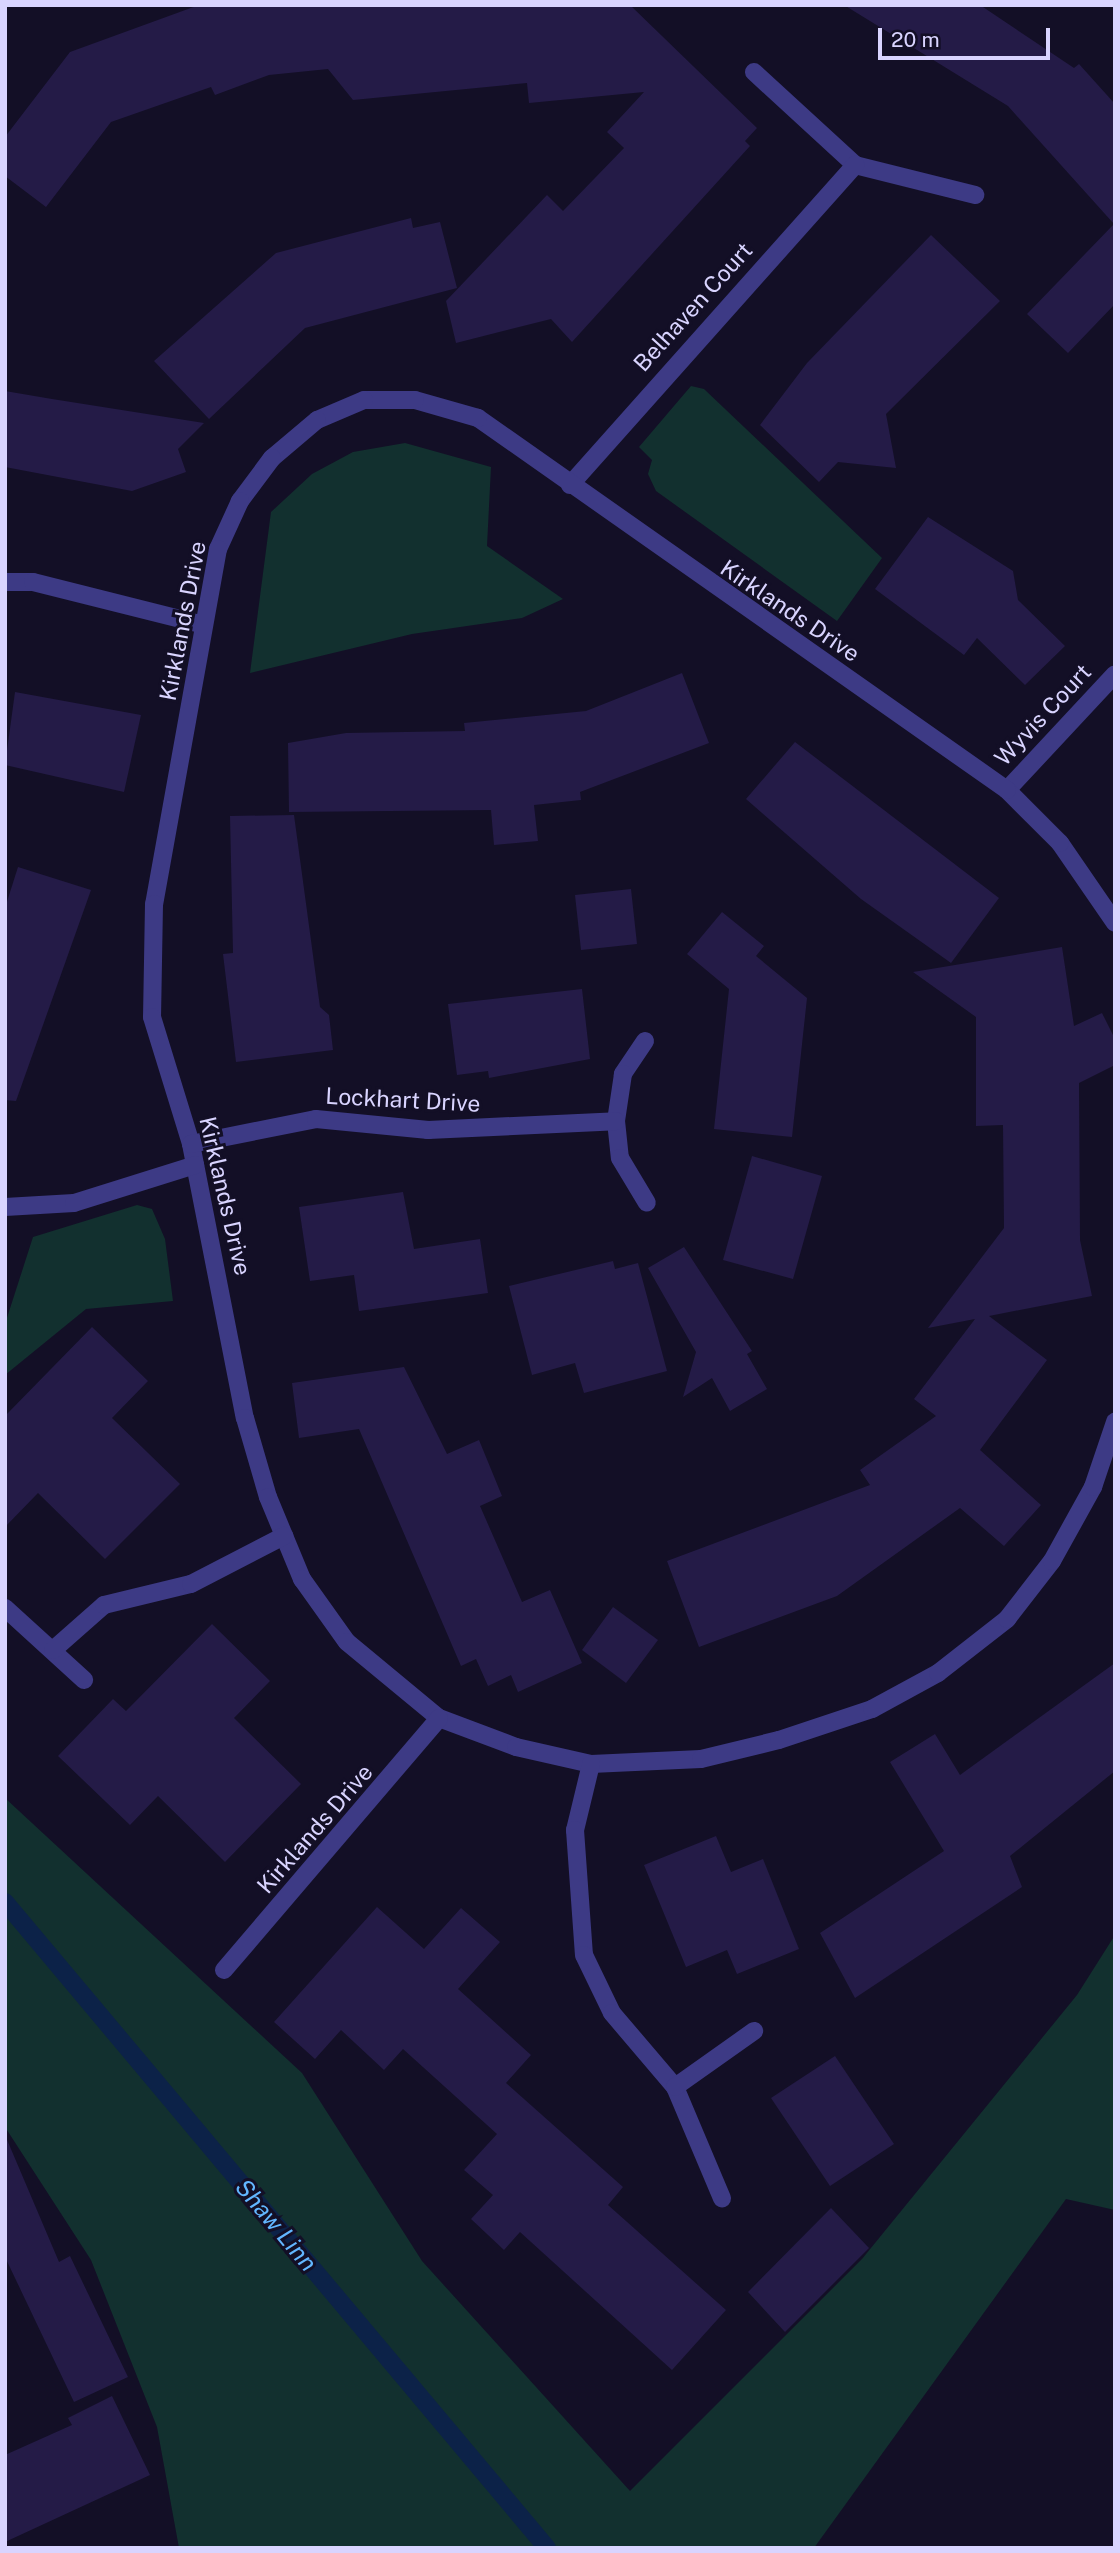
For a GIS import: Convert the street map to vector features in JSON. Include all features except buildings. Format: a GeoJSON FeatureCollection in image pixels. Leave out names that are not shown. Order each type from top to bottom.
{"type":"FeatureCollection","features":[{"type":"Feature","properties":{"kind":"street"},"geometry":{"type":"LineString","coordinates":[[754,72],[855,165],[975,195]]}},
{"type":"Feature","properties":{"kind":"street","name":"Belhaven Court"},"geometry":{"type":"LineString","coordinates":[[570,485],[855,165]]}},
{"type":"Feature","properties":{"kind":"street","name":"Kirklands Drive"},"geometry":{"type":"LineString","coordinates":[[1115,923],[1060,843],[1007,790],[570,485],[531,450],[478,418],[415,400],[363,400],[317,420],[272,458],[240,501],[218,550],[149,967],[152,1017],[191,1144],[245,1418],[284,1536],[302,1579],[347,1642],[439,1718],[516,1747],[591,1764],[701,1759],[779,1740],[872,1709],[938,1672],[1007,1619],[1052,1561],[1093,1487],[1115,1422]]}},
{"type":"Feature","properties":{"kind":"street"},"geometry":{"type":"LineString","coordinates":[[5,582],[33,582],[204,625]]}},
{"type":"Feature","properties":{"kind":"street","name":"Wyvis Court"},"geometry":{"type":"LineString","coordinates":[[1007,790],[1115,674]]}},
{"type":"Feature","properties":{"kind":"street"},"geometry":{"type":"LineString","coordinates":[[645,1041],[623,1074],[615,1121],[620,1158],[647,1203]]}},
{"type":"Feature","properties":{"kind":"street","name":"Lockhart Drive"},"geometry":{"type":"LineString","coordinates":[[191,1144],[316,1119],[428,1130],[615,1121]]}},
{"type":"Feature","properties":{"kind":"street"},"geometry":{"type":"LineString","coordinates":[[5,1208],[74,1203],[195,1165]]}},
{"type":"Feature","properties":{"kind":"street"},"geometry":{"type":"LineString","coordinates":[[53,1650],[112,1601],[191,1584],[284,1536]]}},
{"type":"Feature","properties":{"kind":"street"},"geometry":{"type":"LineString","coordinates":[[5,1608],[84,1679]]}},
{"type":"Feature","properties":{"kind":"street","name":"Kirklands Drive"},"geometry":{"type":"LineString","coordinates":[[224,1970],[439,1718]]}},
{"type":"Feature","properties":{"kind":"street"},"geometry":{"type":"LineString","coordinates":[[591,1764],[575,1830],[584,1955],[612,2013],[675,2087],[722,2198]]}},
{"type":"Feature","properties":{"kind":"street"},"geometry":{"type":"LineString","coordinates":[[675,2087],[754,2031]]}},
{"type":"Feature","properties":{"kind":"green space"},"geometry":{"type":"Polygon","coordinates":[[[691,386],[704,389],[882,558],[837,621],[656,491],[648,474],[652,460],[639,447],[691,386]]]}},
{"type":"Feature","properties":{"kind":"green space"},"geometry":{"type":"Polygon","coordinates":[[[405,443],[491,467],[487,546],[563,599],[522,618],[412,634],[250,673],[271,512],[312,474],[353,452],[405,443]]]}},
{"type":"Feature","properties":{"kind":"green space"},"geometry":{"type":"Polygon","coordinates":[[[137,1205],[152,1209],[165,1239],[173,1301],[86,1309],[5,1375],[5,1324],[33,1237],[137,1205]]]}},
{"type":"Feature","properties":{"kind":"green space"},"geometry":{"type":"Polygon","coordinates":[[[5,1798],[302,2073],[422,2261],[630,2491],[862,2259],[1077,1995],[1115,1935],[1115,2210],[1066,2199],[814,2548],[179,2548],[157,2427],[91,2260],[5,2127],[5,1798]]]}},
{"type":"Feature","properties":{"kind":"waterway","name":"Shaw Linn"},"geometry":{"type":"LineString","coordinates":[[5,1902],[547,2548]]}}]}
